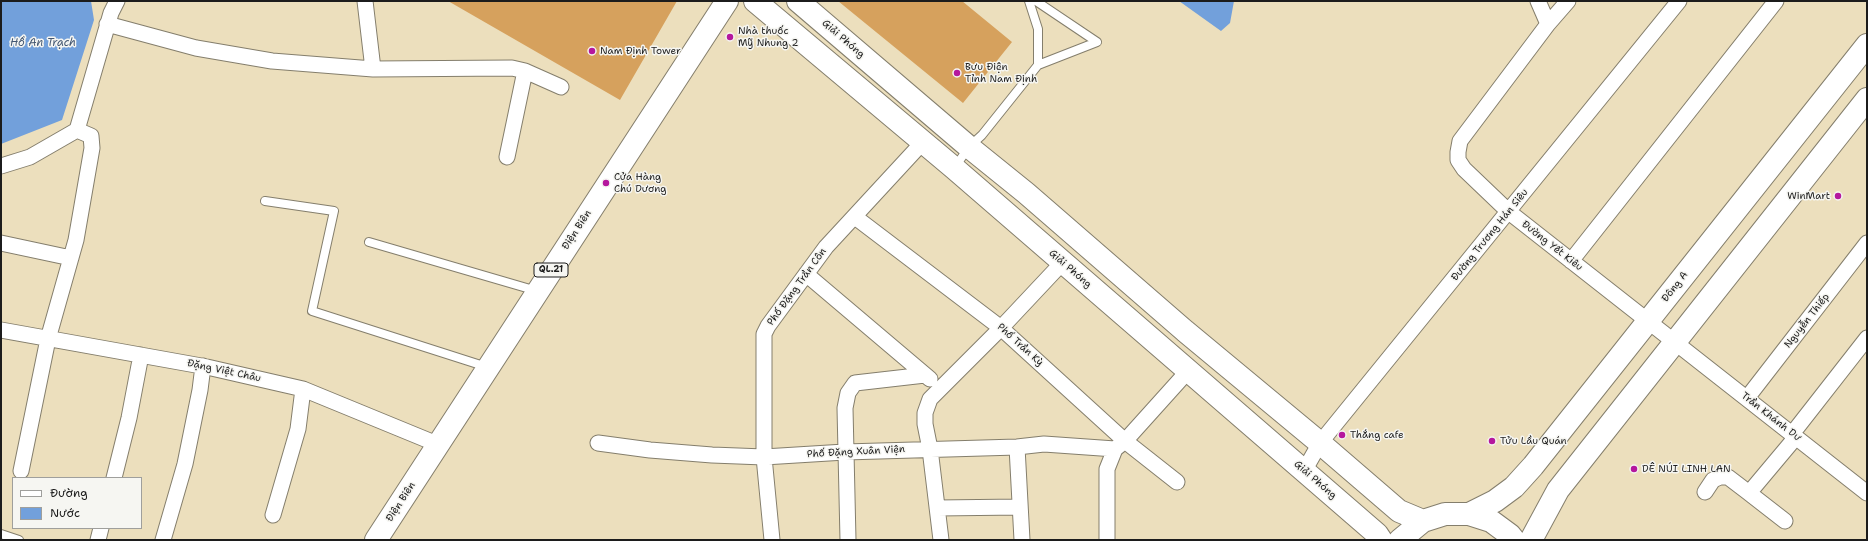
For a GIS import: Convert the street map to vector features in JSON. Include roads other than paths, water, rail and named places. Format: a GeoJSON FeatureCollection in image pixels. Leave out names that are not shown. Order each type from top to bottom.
{"type":"FeatureCollection","features":[{"type":"Feature","properties":{"kind":"main road","name":"Điện Biên"},"geometry":{"type":"LineString","coordinates":[[376,540],[437,444],[728,1]]}},
{"type":"Feature","properties":{"kind":"main road","name":"Giải Phóng"},"geometry":{"type":"LineString","coordinates":[[755,1],[954,168],[1304,470],[1381,540]]}},
{"type":"Feature","properties":{"kind":"main road","name":"Giải Phóng"},"geometry":{"type":"LineString","coordinates":[[798,1],[1026,193],[1185,331],[1399,511],[1423,521]]}},
{"type":"Feature","properties":{"kind":"main road","name":"Đông A"},"geometry":{"type":"LineString","coordinates":[[1469,514],[1495,501],[1514,487],[1533,466],[1867,46]]}},
{"type":"Feature","properties":{"kind":"main road"},"geometry":{"type":"LineString","coordinates":[[1531,540],[1558,490],[1867,99]]}},
{"type":"Feature","properties":{"kind":"main road"},"geometry":{"type":"LineString","coordinates":[[1400,540],[1423,521],[1445,514],[1469,514],[1491,521],[1510,535],[1514,540]]}},
{"type":"Feature","properties":{"kind":"street"},"geometry":{"type":"LineString","coordinates":[[1,166],[30,157],[77,130],[108,24],[117,1]]}},
{"type":"Feature","properties":{"kind":"street"},"geometry":{"type":"LineString","coordinates":[[365,1],[373,69]]}},
{"type":"Feature","properties":{"kind":"street"},"geometry":{"type":"LineString","coordinates":[[1538,1],[1548,24]]}},
{"type":"Feature","properties":{"kind":"street","name":"Đường Yết Kiêu"},"geometry":{"type":"LineString","coordinates":[[1568,1],[1548,24],[1460,141],[1458,160],[1464,169],[1509,212],[1675,342]]}},
{"type":"Feature","properties":{"kind":"street","name":"Đường Trương Hán Siêu"},"geometry":{"type":"LineString","coordinates":[[1304,470],[1320,443],[1509,212],[1678,1]]}},
{"type":"Feature","properties":{"kind":"street"},"geometry":{"type":"LineString","coordinates":[[1571,261],[1776,1]]}},
{"type":"Feature","properties":{"kind":"street"},"geometry":{"type":"LineString","coordinates":[[108,24],[196,48],[272,61],[373,69],[512,68],[525,71],[561,87]]}},
{"type":"Feature","properties":{"kind":"street"},"geometry":{"type":"LineString","coordinates":[[507,157],[525,71]]}},
{"type":"Feature","properties":{"kind":"street"},"geometry":{"type":"LineString","coordinates":[[21,471],[48,340],[76,240],[92,148],[91,136],[77,130]]}},
{"type":"Feature","properties":{"kind":"street","name":"Phố Đặng Trần Côn"},"geometry":{"type":"LineString","coordinates":[[772,540],[764,457],[764,334],[768,326],[826,247],[923,142]]}},
{"type":"Feature","properties":{"kind":"street","name":"Phố Trần Kỳ"},"geometry":{"type":"LineString","coordinates":[[855,217],[1001,328],[1120,445],[1178,482]]}},
{"type":"Feature","properties":{"kind":"street"},"geometry":{"type":"LineString","coordinates":[[1,243],[71,258]]}},
{"type":"Feature","properties":{"kind":"street","name":"Nguyễn Thiếp"},"geometry":{"type":"LineString","coordinates":[[1747,398],[1867,243]]}},
{"type":"Feature","properties":{"kind":"street"},"geometry":{"type":"LineString","coordinates":[[941,540],[925,413],[930,399],[1001,328],[1062,262]]}},
{"type":"Feature","properties":{"kind":"street"},"geometry":{"type":"LineString","coordinates":[[806,274],[941,388]]}},
{"type":"Feature","properties":{"kind":"street","name":"Đặng Việt Châu"},"geometry":{"type":"LineString","coordinates":[[1,330],[48,340],[203,366],[303,389],[437,444]]}},
{"type":"Feature","properties":{"kind":"street","name":"Trần Khánh Dư"},"geometry":{"type":"LineString","coordinates":[[1675,342],[1867,493]]}},
{"type":"Feature","properties":{"kind":"street"},"geometry":{"type":"LineString","coordinates":[[1749,493],[1866,343]]}},
{"type":"Feature","properties":{"kind":"street"},"geometry":{"type":"LineString","coordinates":[[114,477],[129,418],[141,355]]}},
{"type":"Feature","properties":{"kind":"street"},"geometry":{"type":"LineString","coordinates":[[163,540],[185,464],[200,390],[203,366]]}},
{"type":"Feature","properties":{"kind":"street"},"geometry":{"type":"LineString","coordinates":[[1107,540],[1107,469],[1120,445],[1188,371]]}},
{"type":"Feature","properties":{"kind":"street"},"geometry":{"type":"LineString","coordinates":[[848,540],[845,452],[847,433],[845,408],[848,393],[855,383],[925,375]]}},
{"type":"Feature","properties":{"kind":"street"},"geometry":{"type":"LineString","coordinates":[[273,516],[298,429],[303,389]]}},
{"type":"Feature","properties":{"kind":"street","name":"Phố Đặng Xuân Viện"},"geometry":{"type":"LineString","coordinates":[[598,443],[666,452],[764,457],[845,452],[1017,448],[1044,444],[1120,445]]}},
{"type":"Feature","properties":{"kind":"street"},"geometry":{"type":"LineString","coordinates":[[1017,448],[1022,540]]}},
{"type":"Feature","properties":{"kind":"street"},"geometry":{"type":"LineString","coordinates":[[1705,492],[1713,480],[1720,477],[1728,477],[1785,521]]}},
{"type":"Feature","properties":{"kind":"street"},"geometry":{"type":"LineString","coordinates":[[937,508],[1020,507]]}},
{"type":"Feature","properties":{"kind":"street"},"geometry":{"type":"LineString","coordinates":[[98,540],[101,529]]}},
{"type":"Feature","properties":{"kind":"lane"},"geometry":{"type":"LineString","coordinates":[[1029,1],[1038,29],[1038,65]]}},
{"type":"Feature","properties":{"kind":"lane"},"geometry":{"type":"LineString","coordinates":[[954,168],[1038,65],[1097,42],[1036,1]]}},
{"type":"Feature","properties":{"kind":"lane"},"geometry":{"type":"LineString","coordinates":[[265,201],[334,211],[312,311],[488,367]]}},
{"type":"Feature","properties":{"kind":"lane"},"geometry":{"type":"LineString","coordinates":[[369,242],[538,291]]}},
{"type":"Feature","properties":{"kind":"lane"},"geometry":{"type":"LineString","coordinates":[[1,534],[19,540]]}},
{"type":"Feature","properties":{"kind":"water","name":"Hồ An Trạch"},"geometry":{"type":"Polygon","coordinates":[[[1,1],[91,1],[94,20],[62,120],[1,144],[1,1]]]}},
{"type":"Feature","properties":{"kind":"water"},"geometry":{"type":"Polygon","coordinates":[[[1179,1],[1234,1],[1230,23],[1221,31],[1179,1]]]}},
{"type":"Feature","properties":{"kind":"place","name":"Nhà thuốc Mỹ Nhung 2"},"geometry":{"type":"Point","coordinates":[730,37]}},
{"type":"Feature","properties":{"kind":"place","name":"Nam Định Tower"},"geometry":{"type":"Point","coordinates":[592,51]}},
{"type":"Feature","properties":{"kind":"place","name":"Bưu Điện Tỉnh Nam Định"},"geometry":{"type":"Point","coordinates":[957,73]}},
{"type":"Feature","properties":{"kind":"place","name":"Cửa Hàng Chú Dương"},"geometry":{"type":"Point","coordinates":[606,183]}},
{"type":"Feature","properties":{"kind":"place","name":"WinMart"},"geometry":{"type":"Point","coordinates":[1838,196]}},
{"type":"Feature","properties":{"kind":"place","name":"Thắng cafe"},"geometry":{"type":"Point","coordinates":[1342,435]}},
{"type":"Feature","properties":{"kind":"place","name":"Tửu Lầu Quán"},"geometry":{"type":"Point","coordinates":[1492,441]}},
{"type":"Feature","properties":{"kind":"place","name":"DÊ NÚI LINH LAN"},"geometry":{"type":"Point","coordinates":[1634,469]}}]}
